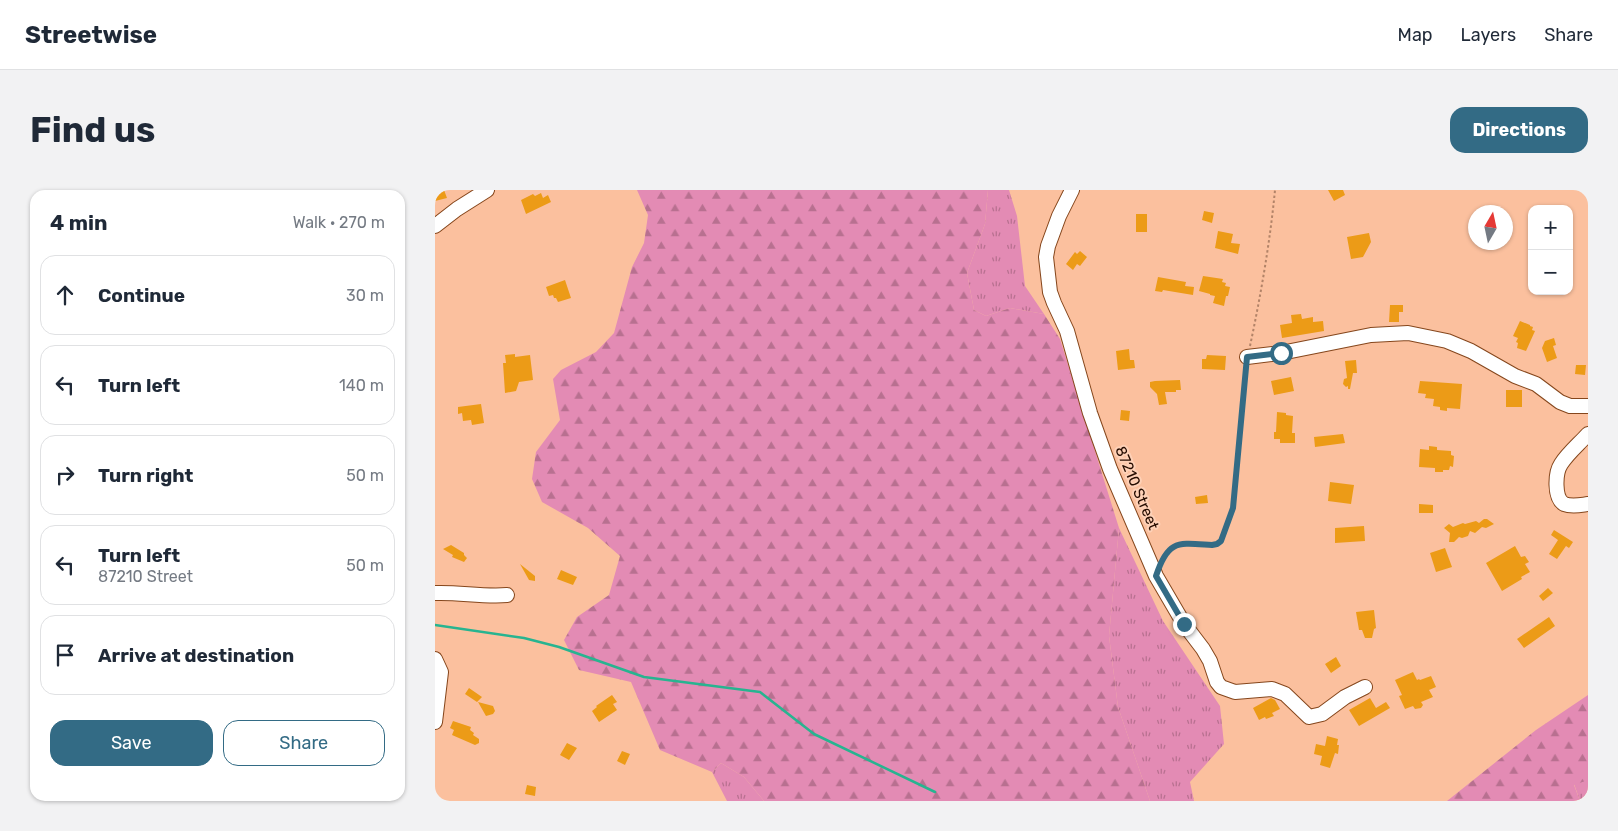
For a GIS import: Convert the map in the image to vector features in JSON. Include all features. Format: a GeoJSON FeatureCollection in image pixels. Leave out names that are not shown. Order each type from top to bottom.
{"type":"FeatureCollection","features":[{"type":"Feature","properties":{"kind":"street"},"geometry":{"type":"LineString","coordinates":[[435,226],[487,190]]}},
{"type":"Feature","properties":{"kind":"street","name":"87210 Street"},"geometry":{"type":"LineString","coordinates":[[1072,190],[1059,216],[1048,246],[1046,257],[1050,292],[1067,331],[1090,413],[1107,459],[1156,576],[1179,617],[1210,661],[1217,682],[1221,687],[1235,692],[1272,689],[1285,694],[1309,717],[1322,714],[1345,697],[1365,687]]}},
{"type":"Feature","properties":{"kind":"street"},"geometry":{"type":"LineString","coordinates":[[1247,357],[1281,353],[1371,335],[1408,333],[1427,336],[1471,351],[1515,376],[1536,384],[1560,402],[1570,406],[1588,406]]}},
{"type":"Feature","properties":{"kind":"street"},"geometry":{"type":"LineString","coordinates":[[1588,434],[1561,464],[1556,484],[1559,499],[1562,503],[1577,506],[1588,504]]}},
{"type":"Feature","properties":{"kind":"street"},"geometry":{"type":"LineString","coordinates":[[435,593],[507,596]]}},
{"type":"Feature","properties":{"kind":"street"},"geometry":{"type":"LineString","coordinates":[[435,659],[441,672],[435,722]]}},
{"type":"Feature","properties":{"kind":"path"},"geometry":{"type":"LineString","coordinates":[[1156,576],[1160,561],[1165,552],[1173,547],[1187,543],[1217,544],[1221,541],[1233,508],[1247,357],[1259,302],[1272,222],[1275,190]]}},
{"type":"Feature","properties":{"kind":"green space"},"geometry":{"type":"Polygon","coordinates":[[[637,190],[988,190],[985,224],[967,273],[974,310],[986,316],[1010,308],[1044,314],[1060,339],[1119,528],[1109,636],[1118,707],[1150,801],[764,801],[744,777],[721,763],[712,772],[660,750],[631,682],[579,670],[564,640],[577,617],[609,595],[620,556],[588,528],[542,502],[532,479],[536,452],[560,420],[553,379],[561,370],[596,352],[614,333],[632,267],[644,243],[648,215],[637,190]]]}},
{"type":"Feature","properties":{"kind":"green space"},"geometry":{"type":"Polygon","coordinates":[[[988,190],[1009,190],[1017,216],[1025,286],[1044,314],[1010,308],[986,316],[974,310],[967,273],[985,224],[988,190]]]}},
{"type":"Feature","properties":{"kind":"green space"},"geometry":{"type":"Polygon","coordinates":[[[1119,528],[1163,621],[1220,706],[1224,744],[1190,782],[1194,801],[1150,801],[1118,707],[1109,636],[1119,528]]]}},
{"type":"Feature","properties":{"kind":"green space"},"geometry":{"type":"Polygon","coordinates":[[[1588,695],[1588,780],[1574,785],[1580,801],[1447,801],[1536,730],[1588,695]]]}},
{"type":"Feature","properties":{"kind":"green space"},"geometry":{"type":"Polygon","coordinates":[[[721,763],[744,777],[764,801],[727,801],[712,772],[721,763]]]}},
{"type":"Feature","properties":{"kind":"green space"},"geometry":{"type":"Polygon","coordinates":[[[1588,780],[1588,801],[1580,801],[1574,784],[1588,780]]]}},
{"type":"Feature","properties":{"kind":"building"},"geometry":{"type":"Polygon","coordinates":[[[435,190],[444,190],[447,198],[435,201],[435,190]]]}},
{"type":"Feature","properties":{"kind":"building"},"geometry":{"type":"Polygon","coordinates":[[[1328,190],[1343,190],[1345,195],[1334,201],[1328,190]]]}},
{"type":"Feature","properties":{"kind":"building"},"geometry":{"type":"Polygon","coordinates":[[[541,193],[543,198],[548,195],[551,202],[526,214],[521,200],[533,194],[535,196],[541,193]]]}},
{"type":"Feature","properties":{"kind":"building"},"geometry":{"type":"Polygon","coordinates":[[[1204,211],[1214,213],[1212,223],[1202,220],[1204,211]]]}},
{"type":"Feature","properties":{"kind":"building"},"geometry":{"type":"Polygon","coordinates":[[[1136,214],[1147,214],[1147,232],[1136,232],[1136,214]]]}},
{"type":"Feature","properties":{"kind":"building"},"geometry":{"type":"Polygon","coordinates":[[[1218,231],[1233,234],[1231,243],[1240,244],[1238,254],[1215,248],[1218,231]]]}},
{"type":"Feature","properties":{"kind":"building"},"geometry":{"type":"Polygon","coordinates":[[[1369,233],[1371,242],[1363,257],[1351,259],[1347,237],[1369,233]]]}},
{"type":"Feature","properties":{"kind":"building"},"geometry":{"type":"Polygon","coordinates":[[[1080,251],[1087,257],[1080,266],[1077,264],[1073,270],[1066,264],[1075,252],[1077,254],[1080,251]]]}},
{"type":"Feature","properties":{"kind":"building"},"geometry":{"type":"Polygon","coordinates":[[[1203,276],[1223,279],[1222,282],[1226,283],[1225,286],[1230,287],[1224,306],[1213,303],[1215,296],[1199,291],[1203,276]]]}},
{"type":"Feature","properties":{"kind":"building"},"geometry":{"type":"Polygon","coordinates":[[[1158,277],[1186,282],[1185,286],[1194,287],[1193,295],[1163,290],[1162,292],[1155,291],[1158,277]]]}},
{"type":"Feature","properties":{"kind":"building"},"geometry":{"type":"Polygon","coordinates":[[[565,280],[571,298],[558,302],[553,295],[549,296],[546,287],[565,280]]]}},
{"type":"Feature","properties":{"kind":"building"},"geometry":{"type":"Polygon","coordinates":[[[1390,305],[1403,305],[1403,312],[1399,312],[1399,322],[1389,322],[1390,305]]]}},
{"type":"Feature","properties":{"kind":"building"},"geometry":{"type":"Polygon","coordinates":[[[1301,314],[1302,319],[1313,317],[1313,322],[1323,321],[1324,331],[1282,338],[1280,325],[1292,323],[1291,315],[1301,314]]]}},
{"type":"Feature","properties":{"kind":"building"},"geometry":{"type":"Polygon","coordinates":[[[1520,321],[1533,327],[1532,330],[1535,331],[1526,351],[1517,348],[1518,343],[1516,342],[1518,338],[1513,336],[1520,321]]]}},
{"type":"Feature","properties":{"kind":"building"},"geometry":{"type":"Polygon","coordinates":[[[1554,338],[1556,345],[1553,346],[1557,358],[1547,362],[1542,348],[1545,341],[1554,338]]]}},
{"type":"Feature","properties":{"kind":"building"},"geometry":{"type":"Polygon","coordinates":[[[1129,349],[1130,360],[1134,360],[1135,368],[1118,370],[1116,351],[1129,349]]]}},
{"type":"Feature","properties":{"kind":"building"},"geometry":{"type":"Polygon","coordinates":[[[515,354],[515,357],[530,355],[533,380],[519,382],[516,391],[505,393],[503,363],[506,363],[505,355],[515,354]]]}},
{"type":"Feature","properties":{"kind":"building"},"geometry":{"type":"Polygon","coordinates":[[[1207,355],[1226,356],[1225,370],[1202,369],[1202,359],[1206,359],[1207,355]]]}},
{"type":"Feature","properties":{"kind":"building"},"geometry":{"type":"Polygon","coordinates":[[[1356,360],[1357,373],[1353,373],[1350,389],[1348,389],[1348,386],[1346,387],[1343,384],[1344,379],[1347,378],[1345,361],[1356,360]]]}},
{"type":"Feature","properties":{"kind":"building"},"geometry":{"type":"Polygon","coordinates":[[[1576,365],[1586,365],[1585,375],[1575,374],[1576,365]]]}},
{"type":"Feature","properties":{"kind":"building"},"geometry":{"type":"Polygon","coordinates":[[[1291,377],[1294,391],[1274,395],[1271,381],[1291,377]]]}},
{"type":"Feature","properties":{"kind":"building"},"geometry":{"type":"Polygon","coordinates":[[[1180,380],[1181,390],[1165,392],[1167,404],[1159,405],[1157,394],[1150,387],[1150,382],[1180,380]]]}},
{"type":"Feature","properties":{"kind":"building"},"geometry":{"type":"Polygon","coordinates":[[[1420,381],[1462,384],[1460,409],[1447,408],[1447,411],[1433,406],[1434,399],[1425,398],[1426,394],[1418,393],[1420,381]]]}},
{"type":"Feature","properties":{"kind":"building"},"geometry":{"type":"Polygon","coordinates":[[[1506,390],[1522,390],[1522,407],[1506,407],[1506,390]]]}},
{"type":"Feature","properties":{"kind":"building"},"geometry":{"type":"Polygon","coordinates":[[[481,404],[484,423],[472,425],[471,420],[463,421],[462,413],[458,414],[458,407],[481,404]]]}},
{"type":"Feature","properties":{"kind":"building"},"geometry":{"type":"Polygon","coordinates":[[[1121,410],[1130,411],[1129,421],[1120,420],[1121,410]]]}},
{"type":"Feature","properties":{"kind":"building"},"geometry":{"type":"Polygon","coordinates":[[[1277,412],[1293,416],[1292,433],[1295,433],[1295,443],[1280,443],[1280,439],[1274,439],[1277,412]]]}},
{"type":"Feature","properties":{"kind":"building"},"geometry":{"type":"Polygon","coordinates":[[[1343,434],[1345,443],[1315,447],[1314,437],[1343,434]]]}},
{"type":"Feature","properties":{"kind":"building"},"geometry":{"type":"Polygon","coordinates":[[[1429,446],[1437,447],[1437,450],[1451,451],[1451,455],[1454,456],[1453,467],[1450,466],[1449,470],[1443,470],[1443,472],[1435,472],[1435,468],[1419,467],[1420,449],[1429,450],[1429,446]]]}},
{"type":"Feature","properties":{"kind":"building"},"geometry":{"type":"Polygon","coordinates":[[[1330,482],[1354,485],[1351,504],[1328,501],[1330,482]]]}},
{"type":"Feature","properties":{"kind":"building"},"geometry":{"type":"Polygon","coordinates":[[[1207,495],[1208,503],[1196,504],[1195,497],[1207,495]]]}},
{"type":"Feature","properties":{"kind":"building"},"geometry":{"type":"Polygon","coordinates":[[[1419,504],[1433,505],[1433,513],[1419,513],[1419,504]]]}},
{"type":"Feature","properties":{"kind":"building"},"geometry":{"type":"Polygon","coordinates":[[[1484,519],[1494,524],[1486,528],[1482,527],[1475,533],[1470,531],[1468,536],[1459,537],[1454,542],[1449,542],[1450,533],[1444,528],[1449,524],[1453,527],[1476,521],[1479,523],[1484,519]]]}},
{"type":"Feature","properties":{"kind":"building"},"geometry":{"type":"Polygon","coordinates":[[[1364,526],[1365,541],[1335,543],[1335,528],[1364,526]]]}},
{"type":"Feature","properties":{"kind":"building"},"geometry":{"type":"Polygon","coordinates":[[[1554,530],[1573,542],[1569,548],[1566,546],[1557,559],[1549,554],[1558,540],[1551,535],[1554,530]]]}},
{"type":"Feature","properties":{"kind":"building"},"geometry":{"type":"Polygon","coordinates":[[[451,545],[464,553],[467,558],[464,562],[452,557],[453,555],[443,549],[451,545]]]}},
{"type":"Feature","properties":{"kind":"building"},"geometry":{"type":"Polygon","coordinates":[[[1515,546],[1521,557],[1525,556],[1529,562],[1525,564],[1530,572],[1502,591],[1486,563],[1515,546]]]}},
{"type":"Feature","properties":{"kind":"building"},"geometry":{"type":"Polygon","coordinates":[[[1445,548],[1452,567],[1436,572],[1430,553],[1445,548]]]}},
{"type":"Feature","properties":{"kind":"building"},"geometry":{"type":"Polygon","coordinates":[[[520,564],[535,576],[535,581],[529,580],[520,564]]]}},
{"type":"Feature","properties":{"kind":"building"},"geometry":{"type":"Polygon","coordinates":[[[561,570],[577,577],[573,585],[557,579],[561,570]]]}},
{"type":"Feature","properties":{"kind":"building"},"geometry":{"type":"Polygon","coordinates":[[[1548,588],[1553,593],[1543,601],[1539,596],[1548,588]]]}},
{"type":"Feature","properties":{"kind":"building"},"geometry":{"type":"Polygon","coordinates":[[[1374,610],[1376,628],[1372,638],[1365,638],[1362,630],[1359,630],[1356,612],[1374,610]]]}},
{"type":"Feature","properties":{"kind":"building"},"geometry":{"type":"Polygon","coordinates":[[[1549,617],[1555,626],[1524,648],[1517,639],[1549,617]]]}},
{"type":"Feature","properties":{"kind":"building"},"geometry":{"type":"Polygon","coordinates":[[[1336,657],[1341,666],[1331,673],[1325,664],[1336,657]]]}},
{"type":"Feature","properties":{"kind":"building"},"geometry":{"type":"Polygon","coordinates":[[[1413,672],[1417,680],[1431,676],[1436,687],[1429,690],[1433,697],[1421,702],[1423,705],[1421,708],[1415,709],[1413,706],[1405,709],[1399,696],[1402,695],[1395,680],[1413,672]]]}},
{"type":"Feature","properties":{"kind":"building"},"geometry":{"type":"Polygon","coordinates":[[[469,688],[482,697],[477,702],[465,694],[469,688]]]}},
{"type":"Feature","properties":{"kind":"building"},"geometry":{"type":"Polygon","coordinates":[[[612,695],[617,702],[613,704],[617,710],[599,722],[592,711],[612,695]]]}},
{"type":"Feature","properties":{"kind":"building"},"geometry":{"type":"Polygon","coordinates":[[[1271,698],[1275,700],[1280,709],[1272,713],[1274,716],[1259,720],[1253,708],[1271,698]]]}},
{"type":"Feature","properties":{"kind":"building"},"geometry":{"type":"Polygon","coordinates":[[[1370,698],[1376,708],[1386,702],[1390,708],[1359,726],[1349,710],[1370,698]]]}},
{"type":"Feature","properties":{"kind":"building"},"geometry":{"type":"Polygon","coordinates":[[[478,702],[493,706],[495,711],[493,714],[486,716],[478,702]]]}},
{"type":"Feature","properties":{"kind":"building"},"geometry":{"type":"Polygon","coordinates":[[[453,721],[471,727],[470,730],[479,739],[479,743],[475,745],[452,735],[454,730],[450,728],[453,721]]]}},
{"type":"Feature","properties":{"kind":"building"},"geometry":{"type":"Polygon","coordinates":[[[1327,736],[1338,739],[1337,745],[1339,745],[1338,754],[1335,753],[1330,768],[1320,765],[1322,756],[1314,754],[1316,744],[1325,746],[1327,736]]]}},
{"type":"Feature","properties":{"kind":"building"},"geometry":{"type":"Polygon","coordinates":[[[567,743],[577,748],[569,760],[560,755],[567,743]]]}},
{"type":"Feature","properties":{"kind":"building"},"geometry":{"type":"Polygon","coordinates":[[[622,751],[630,754],[625,765],[617,761],[622,751]]]}},
{"type":"Feature","properties":{"kind":"building"},"geometry":{"type":"Polygon","coordinates":[[[527,785],[536,787],[535,796],[525,794],[527,785]]]}},
{"type":"Feature","properties":{"kind":"waterway"},"geometry":{"type":"LineString","coordinates":[[435,625],[524,638],[559,647],[644,677],[760,692],[814,734],[935,792]]}},
{"type":"Feature","properties":{"kind":"route"},"geometry":{"type":"LineString","coordinates":[[1184,624],[1156,576],[1160,561],[1165,552],[1180,544],[1212,545],[1221,541],[1233,508],[1247,357],[1281,353]]}}]}
